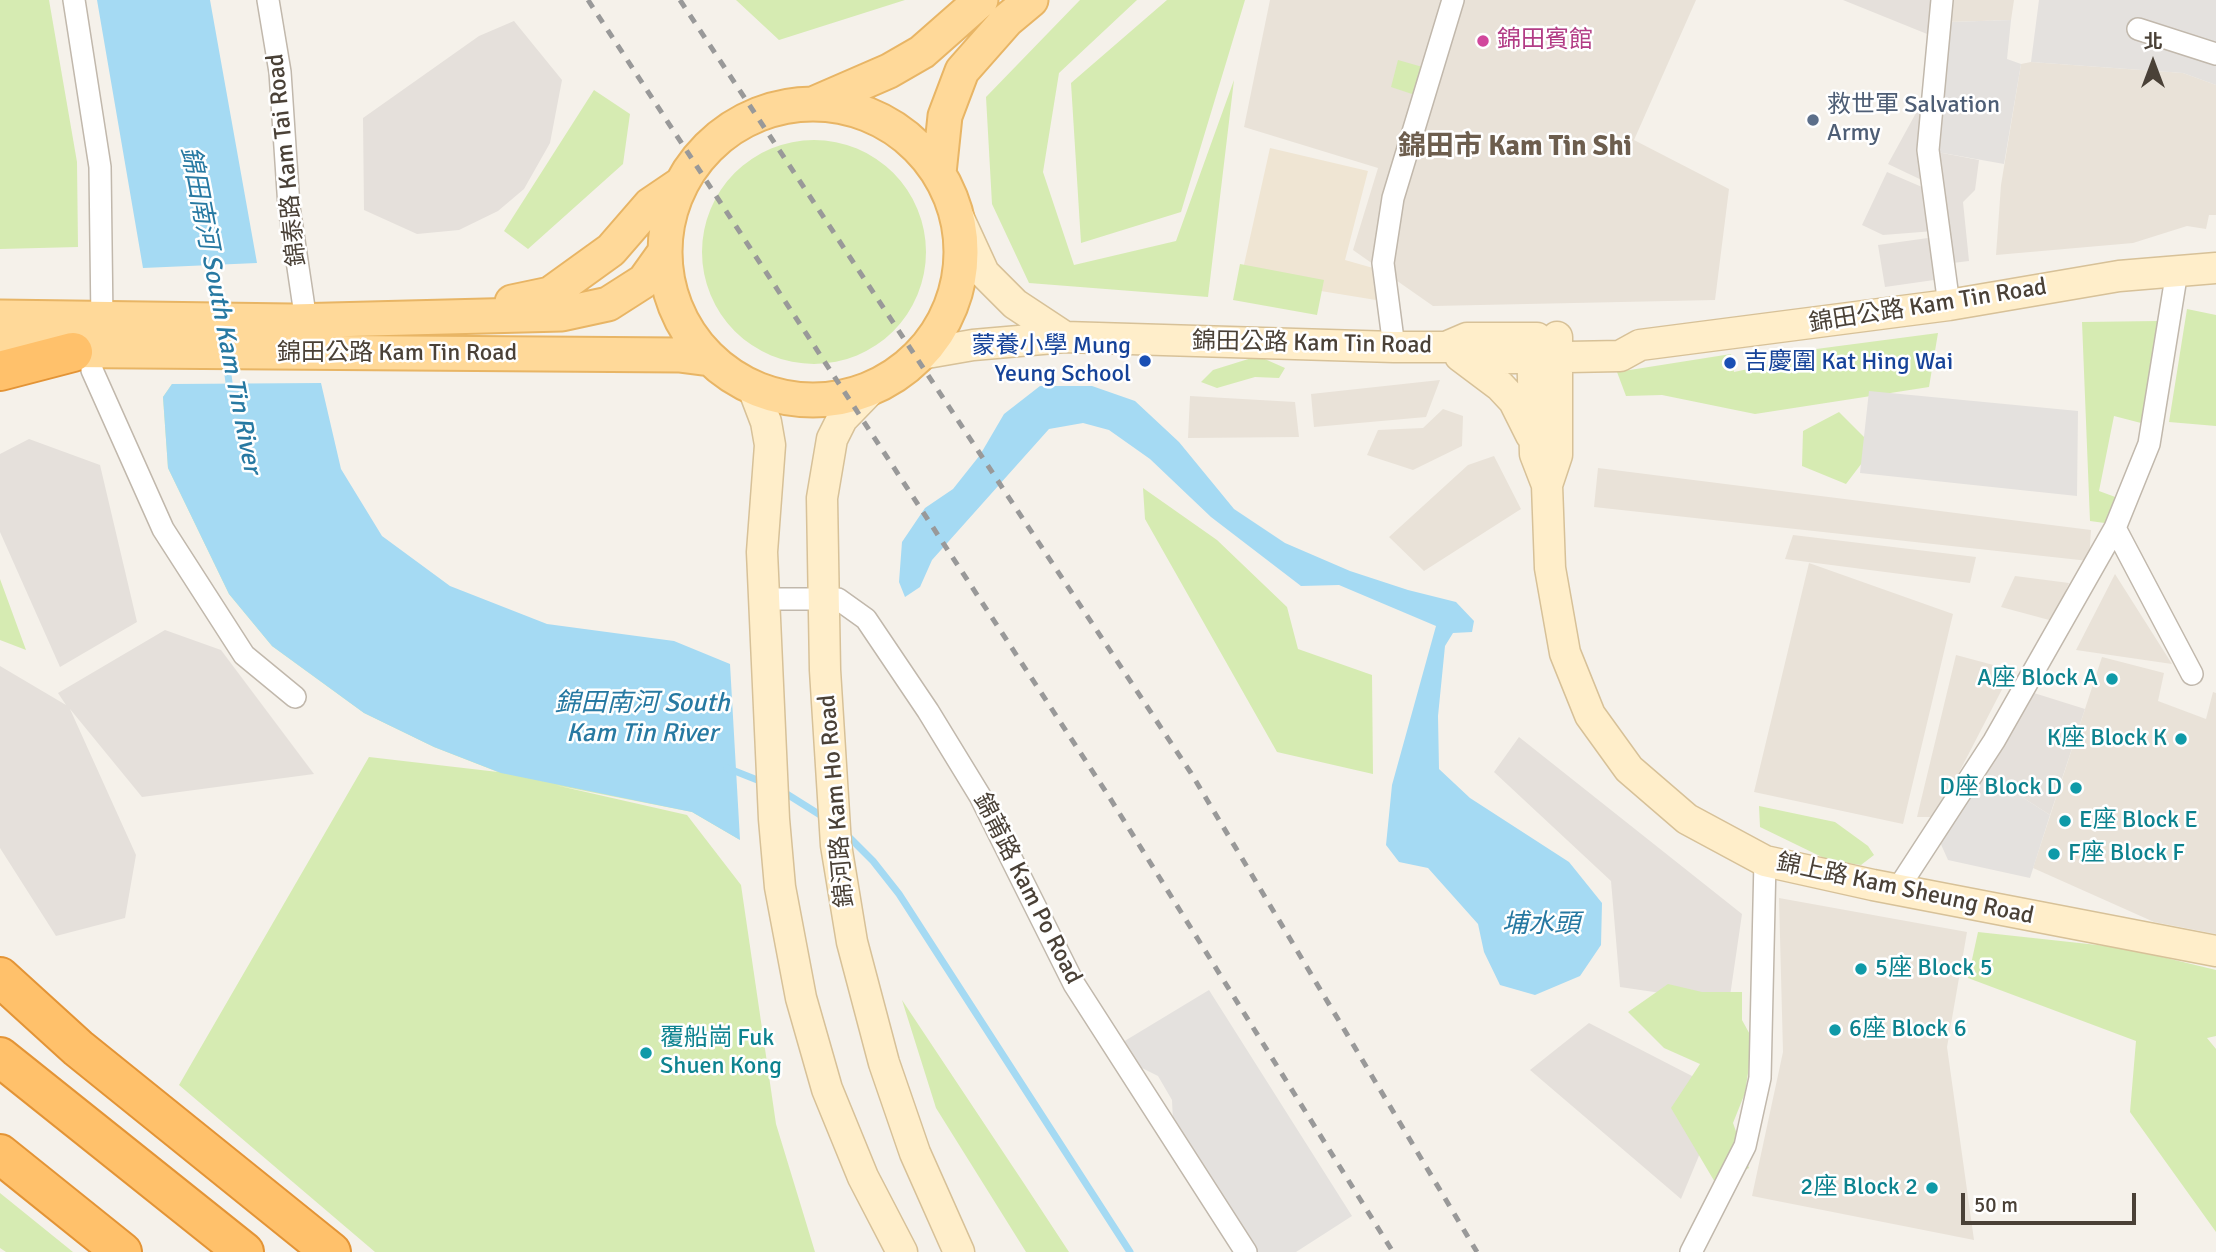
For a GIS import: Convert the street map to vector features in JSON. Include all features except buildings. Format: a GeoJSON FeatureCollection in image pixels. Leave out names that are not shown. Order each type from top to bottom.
{"type":"FeatureCollection","features":[{"type":"Feature","properties":{"kind":"highway"},"geometry":{"type":"LineString","coordinates":[[0,371],[83,352]]}},
{"type":"Feature","properties":{"kind":"highway"},"geometry":{"type":"LineString","coordinates":[[0,977],[48,1023],[331,1252]]}},
{"type":"Feature","properties":{"kind":"highway"},"geometry":{"type":"LineString","coordinates":[[0,1057],[244,1252]]}},
{"type":"Feature","properties":{"kind":"highway"},"geometry":{"type":"LineString","coordinates":[[0,1154],[122,1252]]}},
{"type":"Feature","properties":{"kind":"main road"},"geometry":{"type":"LineString","coordinates":[[810,104],[889,71],[922,52],[981,0]]}},
{"type":"Feature","properties":{"kind":"main road"},"geometry":{"type":"LineString","coordinates":[[939,173],[945,116],[962,71],[1007,20],[1031,0]]}},
{"type":"Feature","properties":{"kind":"main road","name":"錦田公路 Kam Tin Road"},"geometry":{"type":"LineString","coordinates":[[956,212],[962,249],[958,287],[944,323],[921,354],[900,373],[872,388],[844,397],[814,400],[785,398],[753,387],[710,359],[678,314],[667,280],[664,253],[668,222],[681,184],[696,160],[722,136],[752,117],[778,108],[810,104],[841,107],[888,125],[916,146],[939,173],[984,273],[1015,304],[1065,337]]}},
{"type":"Feature","properties":{"kind":"main road"},"geometry":{"type":"LineString","coordinates":[[439,319],[550,294],[611,250],[650,205],[681,184]]}},
{"type":"Feature","properties":{"kind":"main road","name":"錦田公路 Kam Tin Road"},"geometry":{"type":"LineString","coordinates":[[0,317],[113,321],[299,321],[562,314],[608,304],[644,281],[664,253]]}},
{"type":"Feature","properties":{"kind":"main road","name":"錦田公路 Kam Tin Road"},"geometry":{"type":"LineString","coordinates":[[921,354],[973,345],[1065,337],[1394,347],[1455,353],[1467,338],[1545,348],[1620,337],[1640,345],[1949,304],[2119,276],[2216,268]]}},
{"type":"Feature","properties":{"kind":"main road","name":"錦上路 Kam Sheung Road"},"geometry":{"type":"LineString","coordinates":[[1545,348],[1534,443],[1535,454],[1547,485],[1550,568],[1565,653],[1590,715],[1629,769],[1687,819],[1765,861],[1897,890],[2216,951]]}},
{"type":"Feature","properties":{"kind":"main road","name":"錦上路 Kam Sheung Road"},"geometry":{"type":"LineString","coordinates":[[1545,348],[1557,455],[1547,485]]}},
{"type":"Feature","properties":{"kind":"main road","name":"錦田公路 Kam Tin Road"},"geometry":{"type":"LineString","coordinates":[[0,350],[172,354],[679,355],[710,359]]}},
{"type":"Feature","properties":{"kind":"main road"},"geometry":{"type":"LineString","coordinates":[[1455,353],[1500,386],[1514,401],[1534,443]]}},
{"type":"Feature","properties":{"kind":"main road"},"geometry":{"type":"LineString","coordinates":[[753,387],[766,422],[770,445],[763,524],[765,635],[776,852],[786,919],[802,998],[827,1089],[863,1177],[902,1252]]}},
{"type":"Feature","properties":{"kind":"main road","name":"錦河路 Kam Ho Road"},"geometry":{"type":"LineString","coordinates":[[872,388],[842,419],[826,459],[821,532],[825,670],[840,875],[852,942],[884,1063],[915,1153],[959,1252]]}},
{"type":"Feature","properties":{"kind":"street"},"geometry":{"type":"LineString","coordinates":[[74,0],[100,167],[113,321]]}},
{"type":"Feature","properties":{"kind":"street","name":"錦泰路 Kam Tai Road"},"geometry":{"type":"LineString","coordinates":[[268,0],[280,72],[299,321]]}},
{"type":"Feature","properties":{"kind":"street"},"geometry":{"type":"LineString","coordinates":[[1394,347],[1383,262],[1394,198],[1453,0]]}},
{"type":"Feature","properties":{"kind":"street"},"geometry":{"type":"LineString","coordinates":[[1942,0],[1928,150],[1949,304]]}},
{"type":"Feature","properties":{"kind":"street"},"geometry":{"type":"LineString","coordinates":[[2138,29],[2216,54]]}},
{"type":"Feature","properties":{"kind":"street"},"geometry":{"type":"LineString","coordinates":[[1897,890],[1994,741],[2115,528],[2150,444],[2177,271]]}},
{"type":"Feature","properties":{"kind":"street"},"geometry":{"type":"LineString","coordinates":[[83,352],[169,540],[244,655],[295,697]]}},
{"type":"Feature","properties":{"kind":"street"},"geometry":{"type":"LineString","coordinates":[[2115,528],[2192,674]]}},
{"type":"Feature","properties":{"kind":"street","name":"錦莆路 Kam Po Road"},"geometry":{"type":"LineString","coordinates":[[764,599],[824,597],[848,604],[866,619],[929,711],[980,796],[1074,984],[1246,1252]]}},
{"type":"Feature","properties":{"kind":"street"},"geometry":{"type":"LineString","coordinates":[[1691,1252],[1745,1146],[1760,1078],[1765,861]]}},
{"type":"Feature","properties":{"kind":"shaded area","name":"錦田市 Kam Tin Shi"},"geometry":{"type":"Polygon","coordinates":[[[1270,0],[1696,0],[1634,140],[1729,189],[1715,300],[1433,306],[1353,250],[1378,168],[1244,127],[1270,0]]]}},
{"type":"Feature","properties":{"kind":"shaded area"},"geometry":{"type":"Polygon","coordinates":[[[1843,0],[1934,0],[1932,36],[1843,0]]]}},
{"type":"Feature","properties":{"kind":"shaded area"},"geometry":{"type":"Polygon","coordinates":[[[1950,0],[2014,0],[2011,20],[1950,22],[1950,0]]]}},
{"type":"Feature","properties":{"kind":"shaded area"},"geometry":{"type":"Polygon","coordinates":[[[2039,0],[2216,0],[2216,85],[2183,73],[2031,62],[2039,0]]]}},
{"type":"Feature","properties":{"kind":"shaded area"},"geometry":{"type":"Polygon","coordinates":[[[2011,20],[2007,59],[2021,64],[2004,164],[1937,152],[1950,22],[2011,20]]]}},
{"type":"Feature","properties":{"kind":"shaded area"},"geometry":{"type":"Polygon","coordinates":[[[514,21],[562,80],[550,143],[524,189],[498,211],[459,230],[417,234],[364,210],[363,118],[479,36],[514,21]]]}},
{"type":"Feature","properties":{"kind":"shaded area"},"geometry":{"type":"Polygon","coordinates":[[[2031,62],[2183,73],[2216,85],[2216,215],[2209,215],[2206,229],[2187,226],[2133,243],[1996,255],[2001,185],[2021,64],[2031,62]]]}},
{"type":"Feature","properties":{"kind":"shaded area"},"geometry":{"type":"Polygon","coordinates":[[[1933,82],[1928,183],[1888,164],[1933,82]]]}},
{"type":"Feature","properties":{"kind":"shaded area"},"geometry":{"type":"Polygon","coordinates":[[[1270,148],[1368,171],[1345,260],[1380,270],[1376,300],[1241,278],[1270,148]]]}},
{"type":"Feature","properties":{"kind":"shaded area"},"geometry":{"type":"Polygon","coordinates":[[[1937,152],[1979,160],[1975,190],[1963,202],[1969,261],[1953,263],[1937,152]]]}},
{"type":"Feature","properties":{"kind":"shaded area"},"geometry":{"type":"Polygon","coordinates":[[[1887,172],[1929,190],[1934,231],[1883,235],[1862,225],[1887,172]]]}},
{"type":"Feature","properties":{"kind":"shaded area"},"geometry":{"type":"Polygon","coordinates":[[[1935,237],[1941,279],[1885,287],[1878,245],[1935,237]]]}},
{"type":"Feature","properties":{"kind":"shaded area"},"geometry":{"type":"Polygon","coordinates":[[[1440,380],[1426,417],[1314,427],[1311,394],[1440,380]]]}},
{"type":"Feature","properties":{"kind":"shaded area"},"geometry":{"type":"Polygon","coordinates":[[[1869,391],[2078,411],[2077,496],[1860,473],[1869,391]]]}},
{"type":"Feature","properties":{"kind":"shaded area"},"geometry":{"type":"Polygon","coordinates":[[[1190,396],[1295,402],[1299,437],[1188,438],[1190,396]]]}},
{"type":"Feature","properties":{"kind":"shaded area"},"geometry":{"type":"Polygon","coordinates":[[[1443,409],[1463,416],[1462,446],[1413,470],[1367,455],[1378,430],[1423,428],[1443,409]]]}},
{"type":"Feature","properties":{"kind":"shaded area"},"geometry":{"type":"Polygon","coordinates":[[[29,439],[100,465],[137,622],[60,667],[0,532],[0,454],[29,439]]]}},
{"type":"Feature","properties":{"kind":"shaded area"},"geometry":{"type":"Polygon","coordinates":[[[1494,456],[1521,509],[1424,571],[1389,537],[1468,465],[1494,456]]]}},
{"type":"Feature","properties":{"kind":"shaded area"},"geometry":{"type":"Polygon","coordinates":[[[1598,468],[2091,530],[2089,561],[1594,507],[1598,468]]]}},
{"type":"Feature","properties":{"kind":"shaded area"},"geometry":{"type":"Polygon","coordinates":[[[1793,535],[1976,557],[1970,583],[1785,559],[1793,535]]]}},
{"type":"Feature","properties":{"kind":"shaded area"},"geometry":{"type":"Polygon","coordinates":[[[1809,563],[1953,614],[1903,824],[1754,792],[1809,563]]]}},
{"type":"Feature","properties":{"kind":"shaded area"},"geometry":{"type":"Polygon","coordinates":[[[2115,574],[2172,664],[2076,650],[2115,574]]]}},
{"type":"Feature","properties":{"kind":"shaded area"},"geometry":{"type":"Polygon","coordinates":[[[2015,576],[2069,583],[2053,621],[2001,607],[2015,576]]]}},
{"type":"Feature","properties":{"kind":"shaded area"},"geometry":{"type":"Polygon","coordinates":[[[165,630],[221,650],[314,774],[142,797],[70,709],[136,855],[125,918],[56,936],[0,848],[0,666],[66,705],[58,693],[165,630]]]}},
{"type":"Feature","properties":{"kind":"shaded area"},"geometry":{"type":"Polygon","coordinates":[[[1956,655],[2012,670],[1936,817],[1917,817],[1956,655]]]}},
{"type":"Feature","properties":{"kind":"shaded area"},"geometry":{"type":"Polygon","coordinates":[[[2102,657],[2164,673],[2158,701],[2206,719],[2213,692],[2216,693],[2216,934],[2154,922],[2033,868],[2102,657]]]}},
{"type":"Feature","properties":{"kind":"shaded area"},"geometry":{"type":"Polygon","coordinates":[[[2034,693],[2085,709],[2050,815],[1983,772],[2034,693]]]}},
{"type":"Feature","properties":{"kind":"shaded area"},"geometry":{"type":"Polygon","coordinates":[[[1519,737],[1742,914],[1729,1003],[1620,987],[1611,881],[1494,772],[1519,737]]]}},
{"type":"Feature","properties":{"kind":"shaded area"},"geometry":{"type":"Polygon","coordinates":[[[1983,772],[2050,815],[2030,878],[1948,860],[1939,840],[1983,772]]]}},
{"type":"Feature","properties":{"kind":"shaded area"},"geometry":{"type":"Polygon","coordinates":[[[1779,898],[1967,932],[1947,1047],[1974,1240],[1752,1196],[1783,1052],[1779,898]]]}},
{"type":"Feature","properties":{"kind":"shaded area"},"geometry":{"type":"Polygon","coordinates":[[[1209,990],[1352,1216],[1296,1252],[1256,1252],[1173,1122],[1172,1100],[1158,1076],[1138,1066],[1123,1042],[1209,990]]]}},
{"type":"Feature","properties":{"kind":"shaded area"},"geometry":{"type":"Polygon","coordinates":[[[1589,1023],[1725,1093],[1681,1199],[1530,1070],[1589,1023]]]}},
{"type":"Feature","properties":{"kind":"green space"},"geometry":{"type":"Polygon","coordinates":[[[0,0],[49,0],[77,162],[78,247],[0,249],[0,0]]]}},
{"type":"Feature","properties":{"kind":"green space"},"geometry":{"type":"Polygon","coordinates":[[[736,0],[905,0],[779,40],[736,0]]]}},
{"type":"Feature","properties":{"kind":"green space"},"geometry":{"type":"Polygon","coordinates":[[[1080,0],[1137,0],[1059,73],[1043,172],[1074,265],[1176,241],[1234,80],[1208,297],[1029,283],[992,204],[986,97],[1080,0]]]}},
{"type":"Feature","properties":{"kind":"green space"},"geometry":{"type":"Polygon","coordinates":[[[1167,0],[1245,0],[1181,212],[1081,243],[1071,83],[1167,0]]]}},
{"type":"Feature","properties":{"kind":"green space"},"geometry":{"type":"Polygon","coordinates":[[[1398,60],[1426,68],[1418,96],[1391,87],[1398,60]]]}},
{"type":"Feature","properties":{"kind":"green space"},"geometry":{"type":"Polygon","coordinates":[[[594,90],[630,114],[623,164],[528,249],[504,231],[594,90]]]}},
{"type":"Feature","properties":{"kind":"green space"},"geometry":{"type":"Polygon","coordinates":[[[814,140],[836,142],[857,149],[876,159],[893,173],[907,190],[917,209],[924,230],[924,274],[917,295],[907,314],[893,331],[876,345],[857,355],[836,362],[814,364],[792,362],[771,355],[752,345],[735,331],[721,314],[711,295],[704,274],[702,252],[704,230],[711,209],[721,190],[735,173],[752,159],[771,149],[792,142],[814,140]]]}},
{"type":"Feature","properties":{"kind":"green space"},"geometry":{"type":"Polygon","coordinates":[[[1240,264],[1324,280],[1317,315],[1233,300],[1240,264]]]}},
{"type":"Feature","properties":{"kind":"green space"},"geometry":{"type":"Polygon","coordinates":[[[2187,309],[2216,315],[2216,426],[2169,422],[2187,309]]]}},
{"type":"Feature","properties":{"kind":"green space"},"geometry":{"type":"Polygon","coordinates":[[[2158,321],[2141,423],[2114,416],[2099,491],[2118,498],[2112,524],[2090,521],[2082,322],[2158,321]]]}},
{"type":"Feature","properties":{"kind":"green space"},"geometry":{"type":"Polygon","coordinates":[[[1938,333],[1929,387],[1755,414],[1662,395],[1626,396],[1617,372],[1731,354],[1734,372],[1767,365],[1801,351],[1938,333]]]}},
{"type":"Feature","properties":{"kind":"green space"},"geometry":{"type":"Polygon","coordinates":[[[1258,356],[1285,368],[1279,378],[1255,377],[1217,388],[1201,382],[1213,370],[1258,356]]]}},
{"type":"Feature","properties":{"kind":"green space"},"geometry":{"type":"Polygon","coordinates":[[[172,384],[256,528],[609,731],[740,840],[692,812],[555,785],[687,815],[741,885],[776,1124],[815,1252],[375,1252],[179,1085],[369,757],[498,772],[434,747],[364,713],[272,646],[229,594],[168,468],[163,397],[172,384]]]}},
{"type":"Feature","properties":{"kind":"green space"},"geometry":{"type":"Polygon","coordinates":[[[1839,412],[1874,447],[1846,484],[1802,466],[1803,431],[1839,412]]]}},
{"type":"Feature","properties":{"kind":"green space"},"geometry":{"type":"Polygon","coordinates":[[[1143,488],[1217,540],[1287,607],[1298,649],[1372,675],[1373,774],[1277,752],[1145,519],[1143,488]]]}},
{"type":"Feature","properties":{"kind":"green space"},"geometry":{"type":"Polygon","coordinates":[[[0,579],[26,650],[0,640],[0,579]]]}},
{"type":"Feature","properties":{"kind":"green space"},"geometry":{"type":"Polygon","coordinates":[[[1759,806],[1835,822],[1868,846],[1874,855],[1861,865],[1828,860],[1760,827],[1759,806]]]}},
{"type":"Feature","properties":{"kind":"green space"},"geometry":{"type":"Polygon","coordinates":[[[1978,932],[2125,948],[2216,970],[2216,1036],[2207,1038],[2216,1049],[2216,1232],[2130,1112],[2136,1041],[1968,978],[1978,932]]]}},
{"type":"Feature","properties":{"kind":"green space"},"geometry":{"type":"Polygon","coordinates":[[[1668,984],[1702,992],[1742,992],[1742,1020],[1753,1040],[1745,1093],[1733,1123],[1749,1168],[1716,1184],[1671,1108],[1700,1064],[1664,1048],[1628,1012],[1668,984]]]}},
{"type":"Feature","properties":{"kind":"green space"},"geometry":{"type":"Polygon","coordinates":[[[902,1000],[1069,1252],[1026,1252],[936,1108],[902,1000]]]}},
{"type":"Feature","properties":{"kind":"green space"},"geometry":{"type":"Polygon","coordinates":[[[0,1193],[73,1252],[6,1252],[0,1248],[0,1193]]]}},
{"type":"Feature","properties":{"kind":"water","name":"錦田南河 South Kam Tin River"},"geometry":{"type":"Polygon","coordinates":[[[97,0],[210,0],[257,263],[143,268],[97,0]]]}},
{"type":"Feature","properties":{"kind":"water","name":"錦田南河 South Kam Tin River"},"geometry":{"type":"Polygon","coordinates":[[[321,383],[341,469],[382,536],[450,586],[547,624],[674,641],[730,664],[740,840],[692,812],[501,773],[434,747],[364,713],[272,646],[229,594],[168,468],[163,397],[172,384],[321,383]]]}},
{"type":"Feature","properties":{"kind":"water","name":"埔水頭"},"geometry":{"type":"Polygon","coordinates":[[[1040,386],[1092,386],[1135,401],[1179,442],[1234,509],[1285,543],[1350,571],[1456,602],[1474,621],[1472,632],[1453,633],[1445,646],[1438,716],[1439,769],[1470,798],[1569,862],[1602,903],[1601,945],[1580,976],[1535,995],[1500,985],[1484,952],[1478,924],[1428,868],[1399,862],[1386,845],[1392,785],[1436,626],[1339,585],[1301,586],[1211,517],[1150,459],[1109,430],[1083,423],[1049,429],[932,560],[920,587],[905,597],[899,582],[902,542],[925,508],[953,489],[980,455],[1004,414],[1040,386]]]}},
{"type":"Feature","properties":{"kind":"waterway","name":"錦田南河 South Kam Tin River"},"geometry":{"type":"LineString","coordinates":[[209,256],[218,310]]}},
{"type":"Feature","properties":{"kind":"waterway","name":"錦田南河 South Kam Tin River"},"geometry":{"type":"LineString","coordinates":[[226,360],[230,390]]}},
{"type":"Feature","properties":{"kind":"waterway","name":"錦田南河 South Kam Tin River"},"geometry":{"type":"LineString","coordinates":[[727,768],[765,783]]}},
{"type":"Feature","properties":{"kind":"waterway","name":"錦田南河 South Kam Tin River"},"geometry":{"type":"LineString","coordinates":[[782,791],[825,818]]}},
{"type":"Feature","properties":{"kind":"waterway","name":"錦田南河 South Kam Tin River"},"geometry":{"type":"LineString","coordinates":[[846,834],[873,861],[899,894],[1130,1252]]}},
{"type":"Feature","properties":{"kind":"railway"},"geometry":{"type":"LineString","coordinates":[[588,0],[1108,795],[1393,1252]]}},
{"type":"Feature","properties":{"kind":"railway"},"geometry":{"type":"LineString","coordinates":[[680,0],[1191,773],[1477,1252]]}},
{"type":"Feature","properties":{"kind":"place","name":"錦田賓館"},"geometry":{"type":"Point","coordinates":[1483,41]}},
{"type":"Feature","properties":{"kind":"place","name":"救世軍 Salvation Army"},"geometry":{"type":"Point","coordinates":[1813,120]}},
{"type":"Feature","properties":{"kind":"place","name":"蒙養小學 Mung Yeung School"},"geometry":{"type":"Point","coordinates":[1145,361]}},
{"type":"Feature","properties":{"kind":"place","name":"吉慶圍 Kat Hing Wai"},"geometry":{"type":"Point","coordinates":[1730,363]}},
{"type":"Feature","properties":{"kind":"place","name":"A座 Block A"},"geometry":{"type":"Point","coordinates":[2112,679]}},
{"type":"Feature","properties":{"kind":"place","name":"K座 Block K"},"geometry":{"type":"Point","coordinates":[2181,739]}},
{"type":"Feature","properties":{"kind":"place","name":"D座 Block D"},"geometry":{"type":"Point","coordinates":[2076,788]}},
{"type":"Feature","properties":{"kind":"place","name":"E座 Block E"},"geometry":{"type":"Point","coordinates":[2065,821]}},
{"type":"Feature","properties":{"kind":"place","name":"F座 Block F"},"geometry":{"type":"Point","coordinates":[2054,854]}},
{"type":"Feature","properties":{"kind":"place","name":"5座 Block 5"},"geometry":{"type":"Point","coordinates":[1861,969]}},
{"type":"Feature","properties":{"kind":"place","name":"6座 Block 6"},"geometry":{"type":"Point","coordinates":[1835,1030]}},
{"type":"Feature","properties":{"kind":"place","name":"覆船崗 Fuk Shuen Kong"},"geometry":{"type":"Point","coordinates":[646,1053]}},
{"type":"Feature","properties":{"kind":"place","name":"2座 Block 2"},"geometry":{"type":"Point","coordinates":[1932,1188]}},
{"type":"Feature","properties":{"kind":"district","name":"錦田市 Kam Tin Shi"},"geometry":{"type":"Point","coordinates":[1515,148]}}]}
